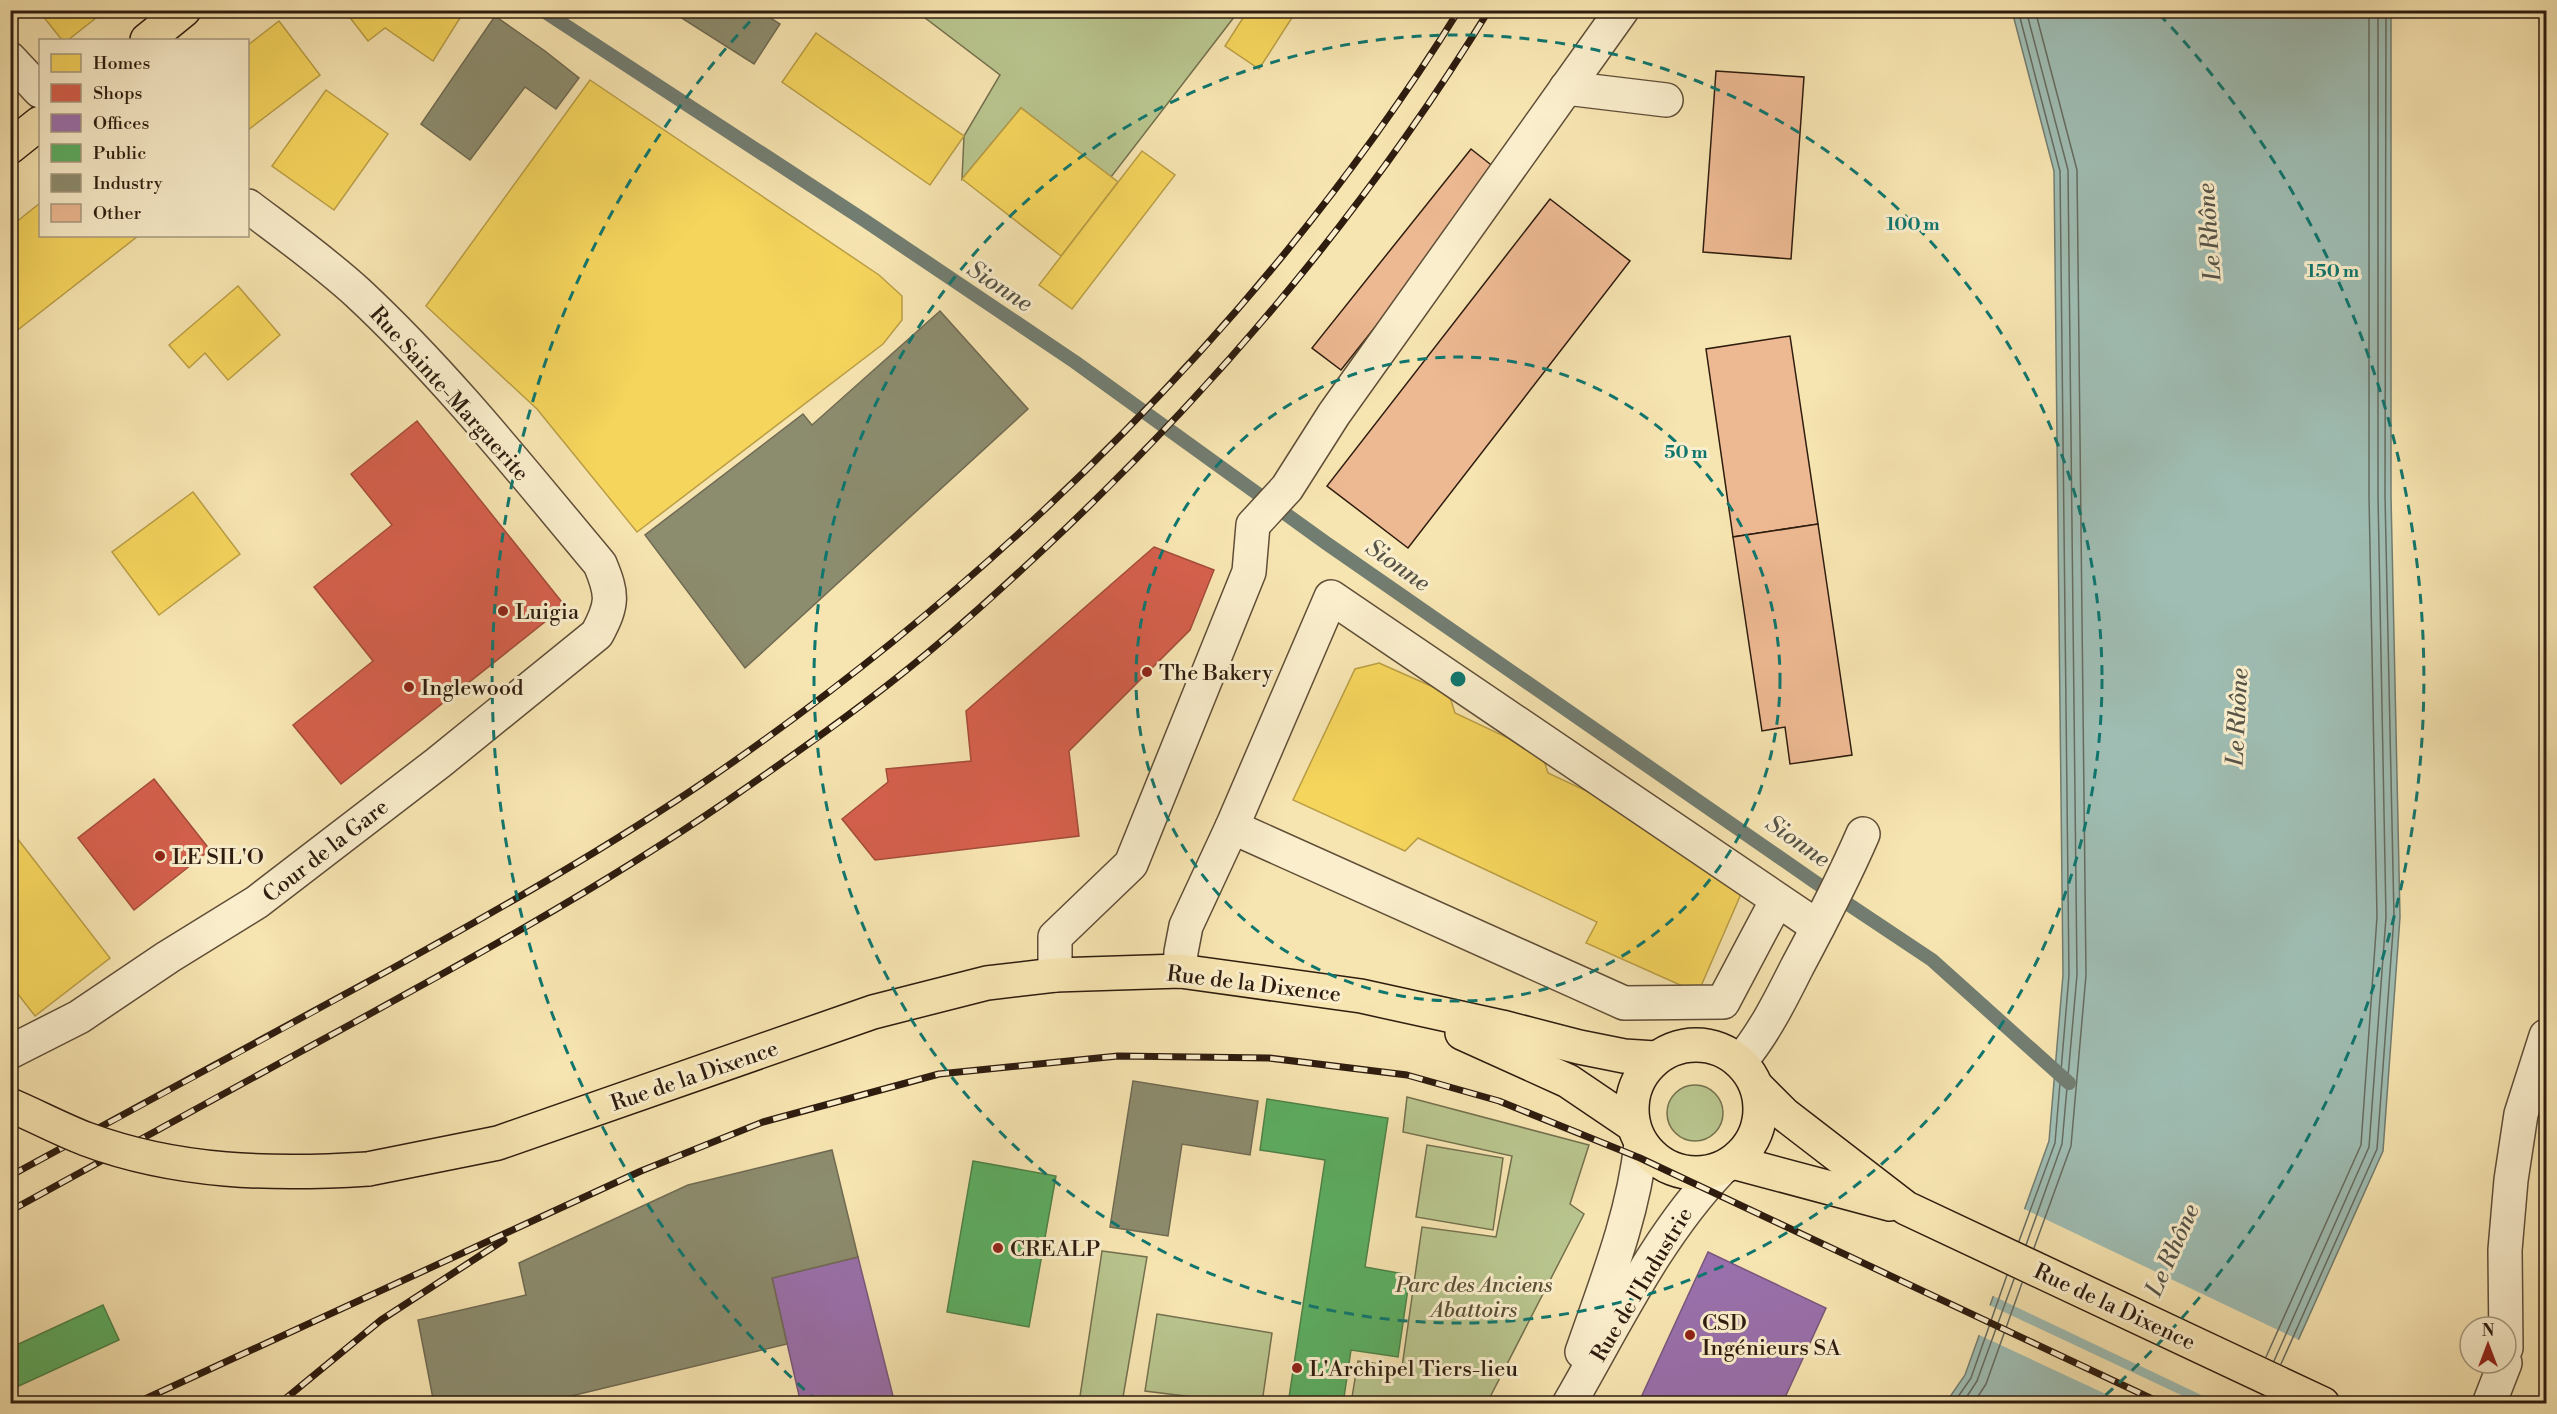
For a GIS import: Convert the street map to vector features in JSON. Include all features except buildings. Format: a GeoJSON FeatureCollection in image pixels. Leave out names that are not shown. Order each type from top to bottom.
{"type":"FeatureCollection","features":[{"type":"Feature","properties":{"kind":"main road"},"geometry":{"type":"LineString","coordinates":[[148,39],[184,10]]}},
{"type":"Feature","properties":{"kind":"main road"},"geometry":{"type":"LineString","coordinates":[[10,147],[39,124]]}},
{"type":"Feature","properties":{"kind":"main road","name":"Rue de la Dixence"},"geometry":{"type":"LineString","coordinates":[[10,1105],[88,1139],[136,1154],[183,1164],[273,1173],[368,1169],[498,1143],[873,1012],[987,983],[1055,975],[1180,971],[1385,1001],[1590,1049],[1624,1056],[1655,1058]]}},
{"type":"Feature","properties":{"kind":"main road","name":"Rue de la Dixence"},"geometry":{"type":"LineString","coordinates":[[1385,1001],[1487,1043],[1568,1081],[1637,1134]]}},
{"type":"Feature","properties":{"kind":"main road"},"geometry":{"type":"LineString","coordinates":[[1696,1044],[1717,1048],[1748,1075],[1761,1109],[1756,1132],[1744,1152],[1727,1165],[1696,1174],[1680,1172],[1664,1166],[1651,1156],[1637,1134],[1631,1103],[1634,1089],[1641,1075],[1655,1058],[1674,1048],[1696,1044]]}},
{"type":"Feature","properties":{"kind":"main road","name":"Rue de la Dixence"},"geometry":{"type":"LineString","coordinates":[[1748,1075],[1784,1114],[1913,1211]]}},
{"type":"Feature","properties":{"kind":"main road","name":"Rue de la Dixence"},"geometry":{"type":"LineString","coordinates":[[1727,1165],[1913,1211],[2323,1404]]}},
{"type":"Feature","properties":{"kind":"street"},"geometry":{"type":"LineString","coordinates":[[1055,975],[1055,937],[1131,864],[1249,572],[1253,525],[1287,488],[1334,414],[1622,10]]}},
{"type":"Feature","properties":{"kind":"street"},"geometry":{"type":"LineString","coordinates":[[10,59],[39,90]]}},
{"type":"Feature","properties":{"kind":"street"},"geometry":{"type":"LineString","coordinates":[[1566,88],[1666,100]]}},
{"type":"Feature","properties":{"kind":"street","name":"Rue Sainte-Marguerite"},"geometry":{"type":"LineString","coordinates":[[249,207],[320,260],[358,293],[478,418],[600,564],[610,589],[610,610]]}},
{"type":"Feature","properties":{"kind":"street"},"geometry":{"type":"LineString","coordinates":[[1180,971],[1180,952],[1185,926],[1232,826],[1331,597],[1777,900],[1823,920]]}},
{"type":"Feature","properties":{"kind":"street","name":"Cour de la Gare"},"geometry":{"type":"LineString","coordinates":[[10,1052],[79,1017],[168,957],[257,902],[438,763],[597,634],[610,610]]}},
{"type":"Feature","properties":{"kind":"street"},"geometry":{"type":"LineString","coordinates":[[1232,826],[1624,1003],[1722,1002],[1777,900]]}},
{"type":"Feature","properties":{"kind":"street"},"geometry":{"type":"LineString","coordinates":[[1748,1075],[1758,1041],[1823,920],[1863,834]]}},
{"type":"Feature","properties":{"kind":"street"},"geometry":{"type":"LineString","coordinates":[[2506,1315],[2505,1250],[2511,1180],[2521,1114],[2547,1036]]}},
{"type":"Feature","properties":{"kind":"street","name":"Rue de l'Industrie"},"geometry":{"type":"LineString","coordinates":[[1564,1404],[1626,1226],[1638,1173],[1637,1134]]}},
{"type":"Feature","properties":{"kind":"street","name":"Rue de l'Industrie"},"geometry":{"type":"LineString","coordinates":[[1569,1404],[1661,1242],[1694,1197],[1727,1165]]}},
{"type":"Feature","properties":{"kind":"street"},"geometry":{"type":"LineString","coordinates":[[2489,1404],[2500,1375]]}},
{"type":"Feature","properties":{"kind":"street"},"geometry":{"type":"LineString","coordinates":[[2507,1375],[2511,1404]]}},
{"type":"Feature","properties":{"kind":"green space"},"geometry":{"type":"Polygon","coordinates":[[[1236,10],[1238,12],[1111,177],[1021,108],[962,179],[964,136],[1000,75],[916,11],[1236,10]]]}},
{"type":"Feature","properties":{"kind":"green space"},"geometry":{"type":"Polygon","coordinates":[[[1690,1085],[1700,1085],[1715,1093],[1721,1102],[1723,1113],[1721,1124],[1715,1133],[1700,1141],[1690,1141],[1679,1136],[1672,1129],[1667,1118],[1667,1108],[1672,1097],[1679,1090],[1690,1085]]]}},
{"type":"Feature","properties":{"kind":"green space","name":"Parc des Anciens Abattoirs"},"geometry":{"type":"Polygon","coordinates":[[[1407,1097],[1589,1145],[1570,1204],[1584,1214],[1487,1403],[1351,1403],[1358,1361],[1402,1367],[1422,1227],[1496,1237],[1512,1156],[1403,1132],[1407,1097]]]}},
{"type":"Feature","properties":{"kind":"green space"},"geometry":{"type":"Polygon","coordinates":[[[1427,1145],[1503,1158],[1493,1230],[1416,1217],[1427,1145]]]}},
{"type":"Feature","properties":{"kind":"green space"},"geometry":{"type":"Polygon","coordinates":[[[1102,1251],[1147,1257],[1122,1403],[1079,1403],[1102,1251]]]}},
{"type":"Feature","properties":{"kind":"green space"},"geometry":{"type":"Polygon","coordinates":[[[1157,1314],[1272,1333],[1262,1403],[1241,1403],[1145,1391],[1157,1314]]]}},
{"type":"Feature","properties":{"kind":"water","name":"Le Rhône"},"geometry":{"type":"Polygon","coordinates":[[[2012,11],[2391,11],[2391,496],[2400,917],[2383,1151],[2270,1403],[1945,1404],[1965,1375],[2049,1141],[2063,975],[2054,171],[2012,11]]]}},
{"type":"Feature","properties":{"kind":"pier"},"geometry":{"type":"Polygon","coordinates":[[[2022,1208],[2301,1341],[2273,1404],[2218,1403],[1991,1295],[2022,1208]]]}},
{"type":"Feature","properties":{"kind":"pier"},"geometry":{"type":"Polygon","coordinates":[[[1987,1304],[2198,1403],[2125,1403],[1977,1334],[1987,1304]]]}},
{"type":"Feature","properties":{"kind":"waterway","name":"Sionne"},"geometry":{"type":"LineString","coordinates":[[542,10],[864,220],[1075,362],[1326,543],[1815,882],[1932,960],[2069,1083]]}},
{"type":"Feature","properties":{"kind":"railway"},"geometry":{"type":"LineString","coordinates":[[10,1176],[393,968],[594,853],[672,804],[819,700],[924,616],[1026,527],[1124,432],[1217,333],[1304,230],[1385,122],[1459,10]]}},
{"type":"Feature","properties":{"kind":"railway"},"geometry":{"type":"LineString","coordinates":[[10,1211],[409,993],[623,869],[727,801],[836,724],[918,661],[1010,581],[1108,487],[1228,360],[1340,226],[1442,84],[1489,10]]}},
{"type":"Feature","properties":{"kind":"railway"},"geometry":{"type":"LineString","coordinates":[[134,1404],[641,1171],[763,1122],[939,1074],[1118,1056],[1269,1058],[1407,1075],[1499,1101],[1640,1158],[2163,1404]]}},
{"type":"Feature","properties":{"kind":"railway"},"geometry":{"type":"LineString","coordinates":[[279,1404],[381,1320],[504,1240]]}},
{"type":"Feature","properties":{"kind":"place","name":"Luigia"},"geometry":{"type":"Point","coordinates":[503,611]}},
{"type":"Feature","properties":{"kind":"place","name":"The Bakery"},"geometry":{"type":"Point","coordinates":[1147,672]}},
{"type":"Feature","properties":{"kind":"place","name":"Inglewood"},"geometry":{"type":"Point","coordinates":[409,687]}},
{"type":"Feature","properties":{"kind":"place","name":"LE SIL'O"},"geometry":{"type":"Point","coordinates":[160,856]}},
{"type":"Feature","properties":{"kind":"place","name":"CREALP"},"geometry":{"type":"Point","coordinates":[998,1248]}},
{"type":"Feature","properties":{"kind":"place","name":"CSD Ingénieurs SA"},"geometry":{"type":"Point","coordinates":[1690,1335]}},
{"type":"Feature","properties":{"kind":"place","name":"L'Archipel Tiers-lieu"},"geometry":{"type":"Point","coordinates":[1297,1368]}}]}
